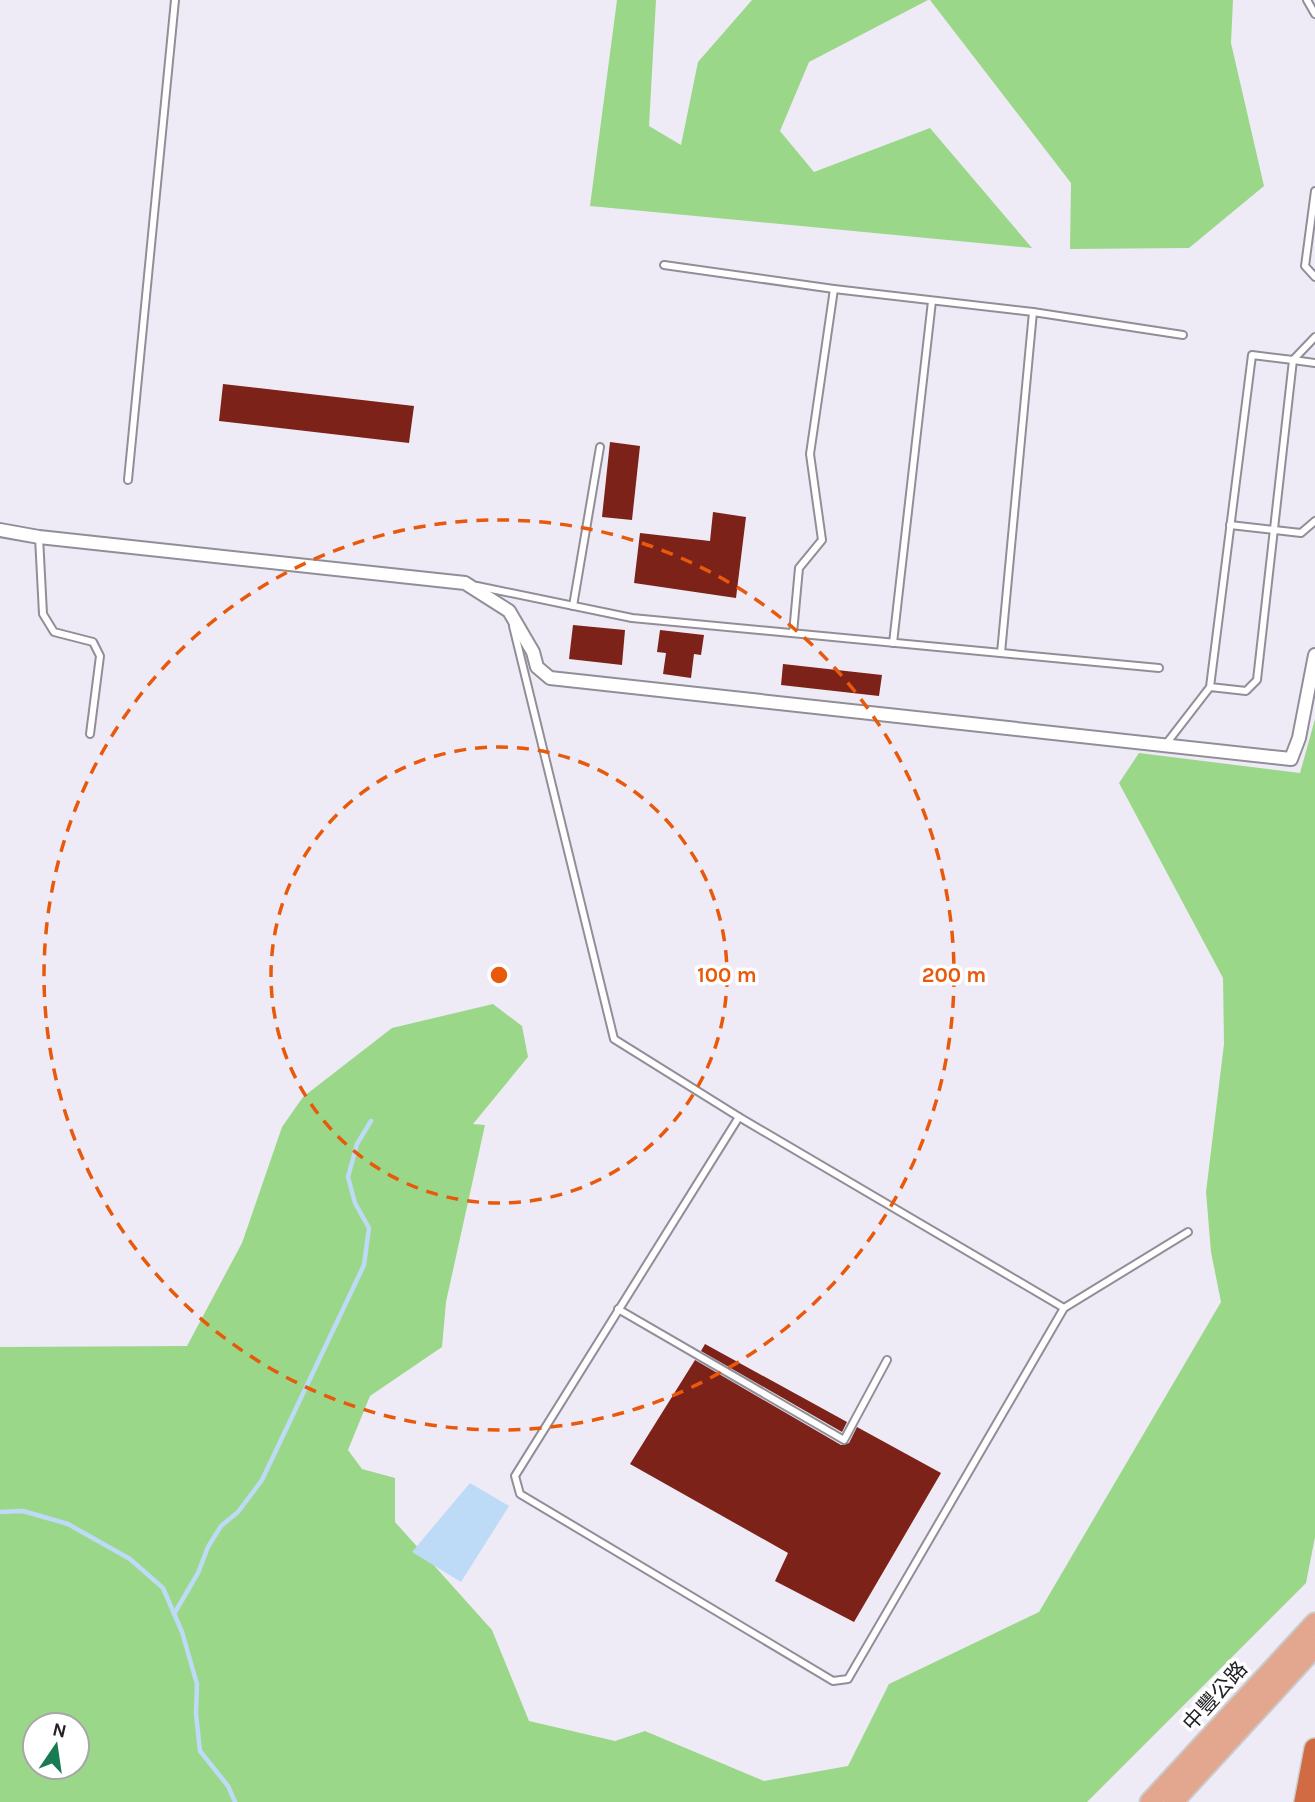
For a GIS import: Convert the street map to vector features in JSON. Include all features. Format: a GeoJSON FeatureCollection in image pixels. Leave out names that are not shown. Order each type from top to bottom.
{"type":"FeatureCollection","features":[{"type":"Feature","properties":{"kind":"highway"},"geometry":{"type":"LineString","coordinates":[[1305,1802],[1315,1749]]}},
{"type":"Feature","properties":{"kind":"main road","name":"中豐公路"},"geometry":{"type":"LineString","coordinates":[[1171,1795],[1315,1623]]}},
{"type":"Feature","properties":{"kind":"main road","name":"中豐公路"},"geometry":{"type":"LineString","coordinates":[[1150,1802],[1171,1795],[1315,1647]]}},
{"type":"Feature","properties":{"kind":"street"},"geometry":{"type":"LineString","coordinates":[[0,530],[39,537],[465,583],[509,611],[533,652],[537,667],[550,678],[1291,759],[1315,655]]}},
{"type":"Feature","properties":{"kind":"lane"},"geometry":{"type":"LineString","coordinates":[[128,480],[175,0]]}},
{"type":"Feature","properties":{"kind":"lane"},"geometry":{"type":"LineString","coordinates":[[1307,0],[1315,14]]}},
{"type":"Feature","properties":{"kind":"lane"},"geometry":{"type":"LineString","coordinates":[[1315,191],[1305,266],[1315,277]]}},
{"type":"Feature","properties":{"kind":"lane"},"geometry":{"type":"LineString","coordinates":[[664,265],[834,289],[1033,312],[1183,335]]}},
{"type":"Feature","properties":{"kind":"lane"},"geometry":{"type":"LineString","coordinates":[[793,633],[799,568],[822,540],[810,454],[834,289]]}},
{"type":"Feature","properties":{"kind":"lane"},"geometry":{"type":"LineString","coordinates":[[893,643],[932,301]]}},
{"type":"Feature","properties":{"kind":"lane"},"geometry":{"type":"LineString","coordinates":[[1001,653],[1033,312]]}},
{"type":"Feature","properties":{"kind":"lane"},"geometry":{"type":"LineString","coordinates":[[1210,687],[1246,691],[1258,680],[1293,360],[1315,337]]}},
{"type":"Feature","properties":{"kind":"lane"},"geometry":{"type":"LineString","coordinates":[[1164,745],[1210,687],[1252,355],[1315,362]]}},
{"type":"Feature","properties":{"kind":"lane"},"geometry":{"type":"LineString","coordinates":[[573,606],[600,447]]}},
{"type":"Feature","properties":{"kind":"lane"},"geometry":{"type":"LineString","coordinates":[[1230,524],[1301,533],[1315,521]]}},
{"type":"Feature","properties":{"kind":"lane"},"geometry":{"type":"LineString","coordinates":[[39,537],[43,614],[54,632],[93,642],[100,656],[90,734]]}},
{"type":"Feature","properties":{"kind":"lane"},"geometry":{"type":"LineString","coordinates":[[465,583],[632,618],[1159,668]]}},
{"type":"Feature","properties":{"kind":"lane"},"geometry":{"type":"LineString","coordinates":[[509,611],[614,1039],[739,1117],[1064,1308]]}},
{"type":"Feature","properties":{"kind":"lane"},"geometry":{"type":"LineString","coordinates":[[739,1117],[515,1476],[520,1494],[833,1681],[848,1679],[1064,1308],[1188,1232]]}},
{"type":"Feature","properties":{"kind":"lane"},"geometry":{"type":"LineString","coordinates":[[618,1309],[844,1440],[887,1360]]}},
{"type":"Feature","properties":{"kind":"green space"},"geometry":{"type":"Polygon","coordinates":[[[617,0],[656,0],[649,126],[681,145],[698,62],[752,0],[928,0],[809,62],[780,131],[814,172],[930,128],[1032,248],[590,206],[617,0]]]}},
{"type":"Feature","properties":{"kind":"green space"},"geometry":{"type":"Polygon","coordinates":[[[930,0],[1233,0],[1231,43],[1264,186],[1189,248],[1070,249],[1071,183],[930,0]]]}},
{"type":"Feature","properties":{"kind":"green space"},"geometry":{"type":"Polygon","coordinates":[[[1315,719],[1315,1537],[1306,1583],[1087,1802],[0,1802],[0,1347],[187,1346],[242,1243],[282,1127],[303,1097],[392,1028],[493,1004],[522,1026],[528,1057],[473,1124],[485,1125],[446,1302],[442,1347],[370,1396],[348,1450],[362,1469],[395,1478],[395,1522],[492,1630],[529,1721],[615,1741],[645,1731],[764,1781],[848,1766],[889,1684],[1039,1612],[1221,1302],[1211,1252],[1206,1192],[1224,1044],[1223,978],[1119,783],[1139,753],[1300,773],[1315,719]]]}},
{"type":"Feature","properties":{"kind":"water"},"geometry":{"type":"Polygon","coordinates":[[[470,1483],[509,1506],[461,1582],[412,1552],[470,1483]]]}},
{"type":"Feature","properties":{"kind":"building"},"geometry":{"type":"Polygon","coordinates":[[[223,384],[414,406],[409,443],[219,421],[223,384]]]}},
{"type":"Feature","properties":{"kind":"building"},"geometry":{"type":"Polygon","coordinates":[[[610,442],[640,446],[632,520],[602,517],[610,442]]]}},
{"type":"Feature","properties":{"kind":"building"},"geometry":{"type":"Polygon","coordinates":[[[713,512],[746,517],[736,598],[634,583],[640,533],[710,541],[713,512]]]}},
{"type":"Feature","properties":{"kind":"building"},"geometry":{"type":"Polygon","coordinates":[[[573,625],[625,630],[622,665],[569,659],[573,625]]]}},
{"type":"Feature","properties":{"kind":"building"},"geometry":{"type":"Polygon","coordinates":[[[660,630],[704,635],[701,655],[694,654],[691,678],[663,674],[666,653],[657,652],[660,630]]]}},
{"type":"Feature","properties":{"kind":"building"},"geometry":{"type":"Polygon","coordinates":[[[783,664],[882,675],[879,696],[781,685],[783,664]]]}},
{"type":"Feature","properties":{"kind":"building"},"geometry":{"type":"Polygon","coordinates":[[[705,1344],[847,1422],[842,1432],[701,1351],[705,1344]]]}},
{"type":"Feature","properties":{"kind":"building"},"geometry":{"type":"Polygon","coordinates":[[[695,1360],[841,1445],[849,1443],[857,1427],[941,1473],[854,1622],[775,1581],[788,1553],[630,1464],[695,1360]]]}},
{"type":"Feature","properties":{"kind":"waterway"},"geometry":{"type":"LineString","coordinates":[[174,1614],[221,1526],[238,1512],[262,1480],[364,1265],[369,1228],[355,1203],[348,1177],[357,1144],[371,1121]]}},
{"type":"Feature","properties":{"kind":"waterway"},"geometry":{"type":"LineString","coordinates":[[0,1512],[23,1511],[68,1524],[130,1559],[163,1588],[182,1632],[197,1684],[196,1714],[200,1751],[228,1786],[235,1802]]}}]}
